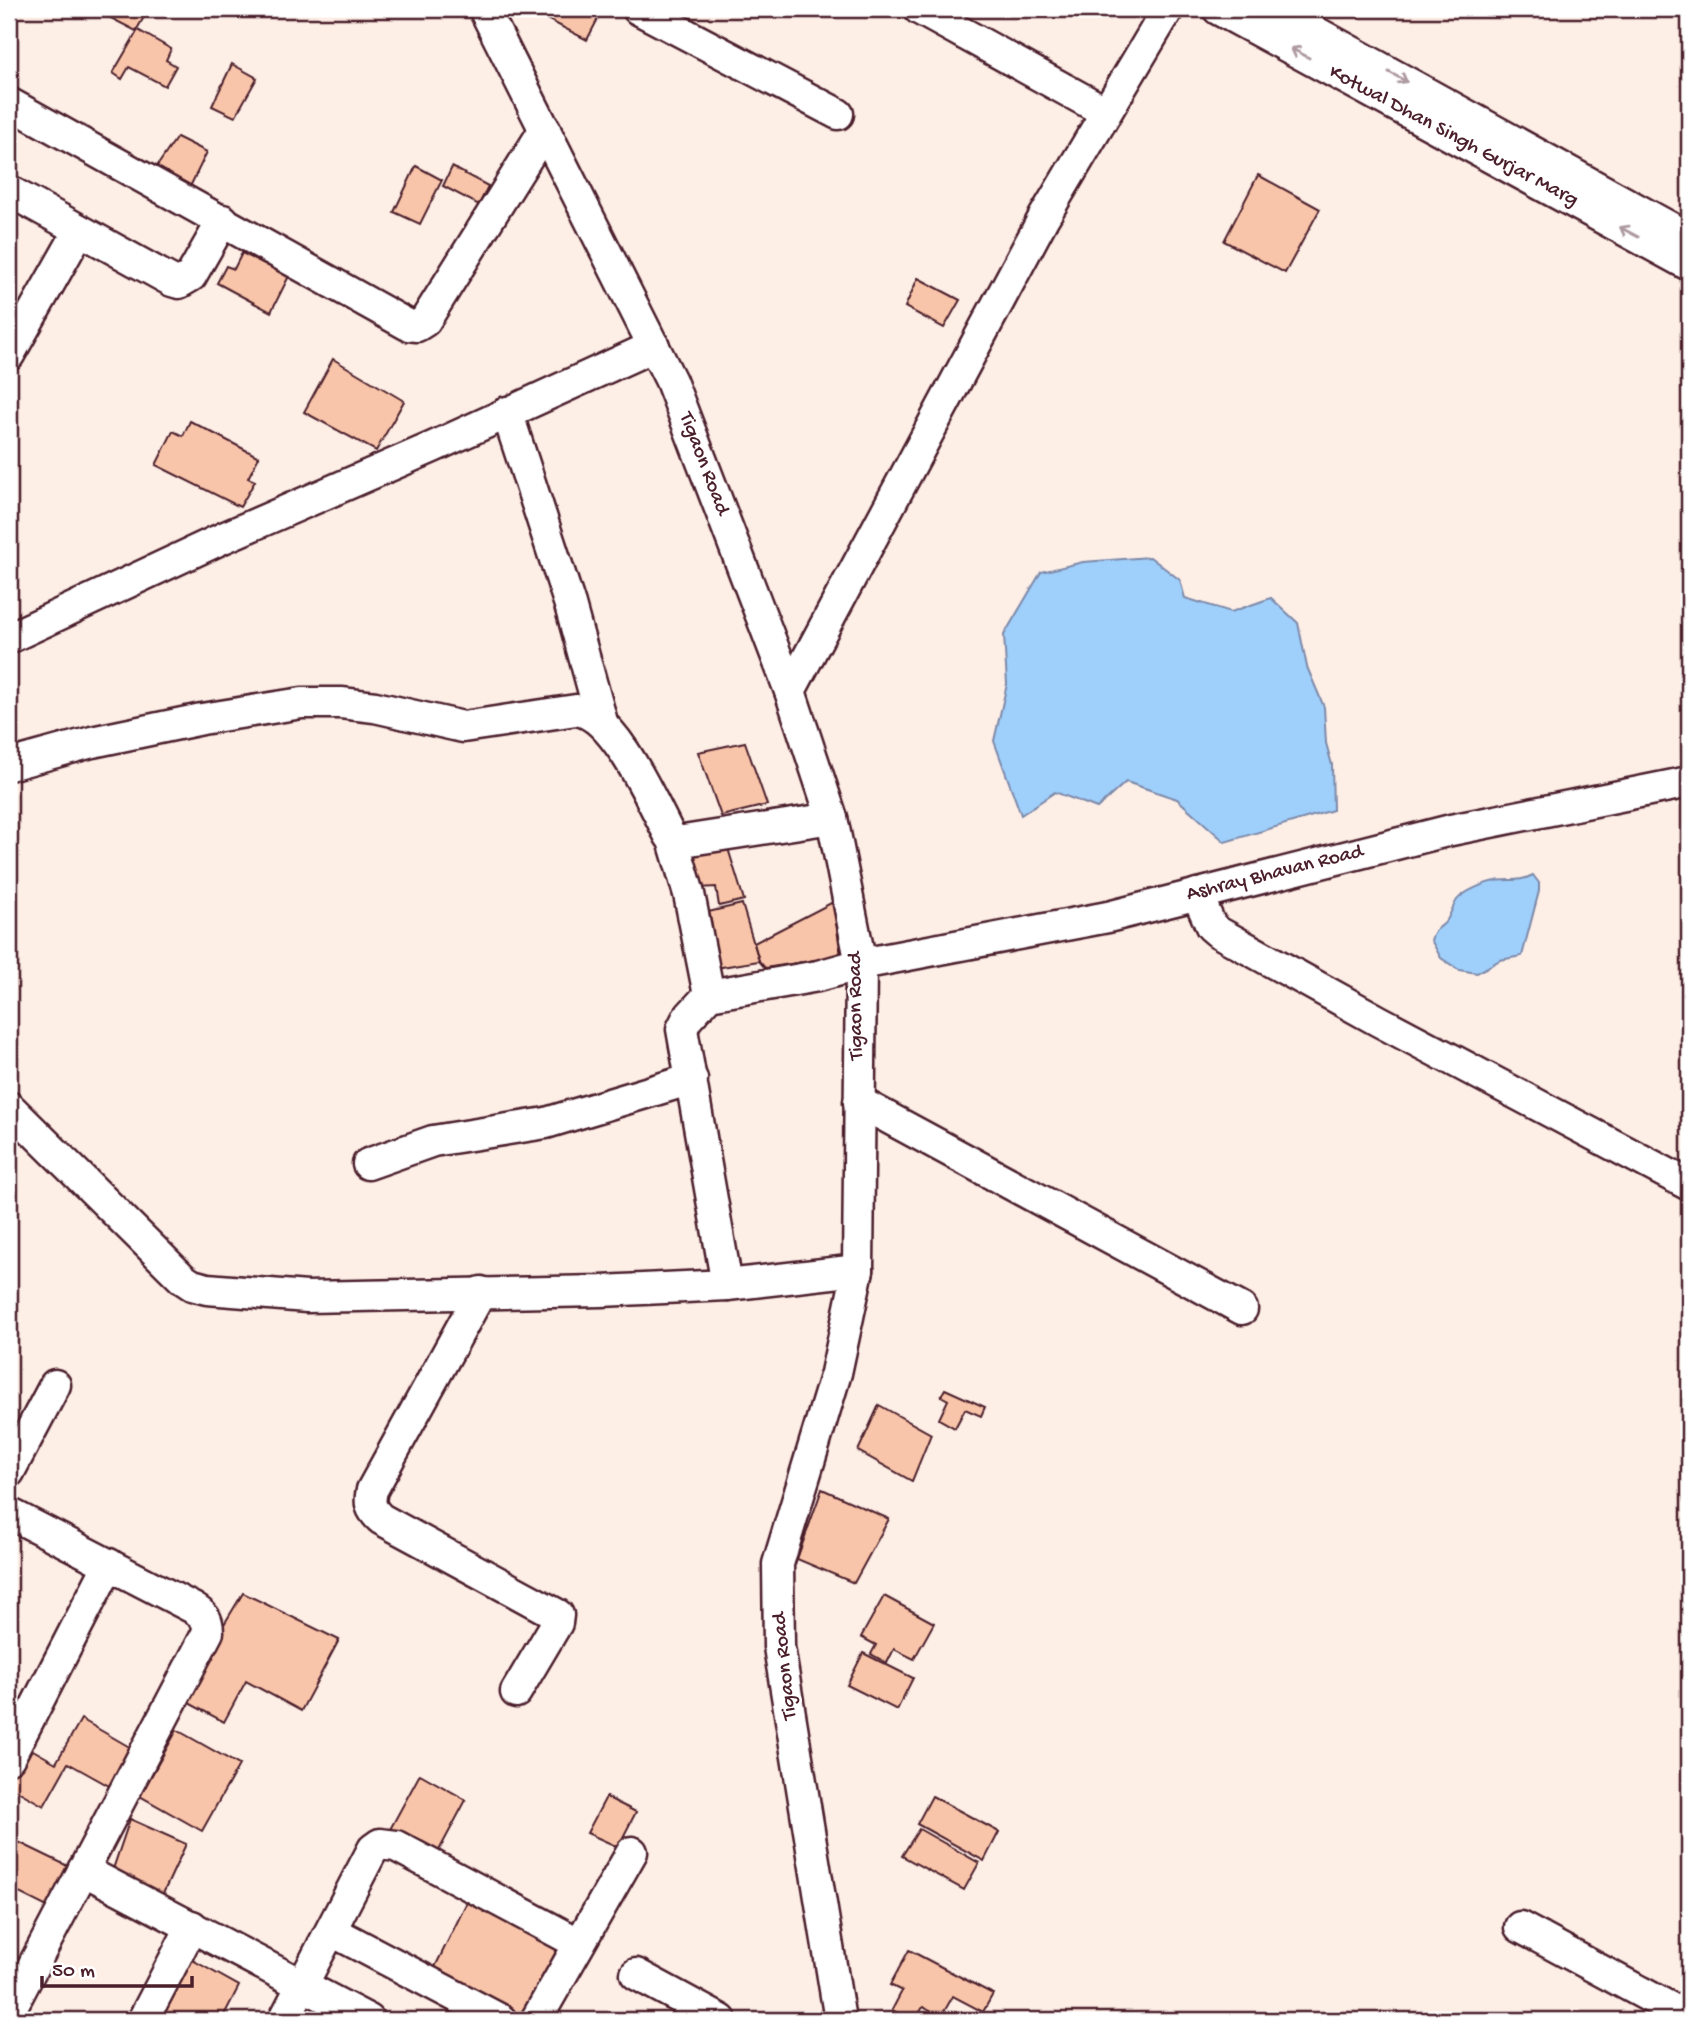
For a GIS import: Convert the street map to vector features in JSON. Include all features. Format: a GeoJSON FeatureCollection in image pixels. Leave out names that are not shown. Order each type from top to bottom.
{"type":"FeatureCollection","features":[{"type":"Feature","properties":{"kind":"street","name":"Tigaon Road"},"geometry":{"type":"LineString","coordinates":[[484,9],[671,381],[790,691],[832,818],[860,964],[858,1270],[836,1373],[778,1564],[779,1647],[840,2020]]}},
{"type":"Feature","properties":{"kind":"street"},"geometry":{"type":"LineString","coordinates":[[638,9],[838,114]]}},
{"type":"Feature","properties":{"kind":"street"},"geometry":{"type":"LineString","coordinates":[[919,9],[1106,113]]}},
{"type":"Feature","properties":{"kind":"street"},"geometry":{"type":"LineString","coordinates":[[790,691],[1044,217],[1168,9]]}},
{"type":"Feature","properties":{"kind":"street","name":"Kotwal Dhan Singh Gurjar Marg"},"geometry":{"type":"LineString","coordinates":[[1218,9],[1689,265]]}},
{"type":"Feature","properties":{"kind":"street","name":"Kotwal Dhan Singh Gurjar Marg"},"geometry":{"type":"LineString","coordinates":[[1274,9],[1689,238]]}},
{"type":"Feature","properties":{"kind":"street"},"geometry":{"type":"LineString","coordinates":[[9,103],[408,325],[422,325],[545,129]]}},
{"type":"Feature","properties":{"kind":"street"},"geometry":{"type":"LineString","coordinates":[[9,191],[179,283],[191,276],[223,220]]}},
{"type":"Feature","properties":{"kind":"street"},"geometry":{"type":"LineString","coordinates":[[9,355],[79,230]]}},
{"type":"Feature","properties":{"kind":"street"},"geometry":{"type":"LineString","coordinates":[[9,638],[211,544],[654,346]]}},
{"type":"Feature","properties":{"kind":"street"},"geometry":{"type":"LineString","coordinates":[[507,412],[569,605],[602,722]]}},
{"type":"Feature","properties":{"kind":"street"},"geometry":{"type":"LineString","coordinates":[[9,765],[92,742],[202,719],[302,703],[375,707],[463,727],[576,710],[590,714],[602,722],[629,758],[673,840],[690,894],[709,995],[687,1019],[682,1029],[727,1285]]}},
{"type":"Feature","properties":{"kind":"street","name":"Ashray Bhavan Road"},"geometry":{"type":"LineString","coordinates":[[709,995],[818,976],[860,964],[1108,917],[1451,830],[1689,782]]}},
{"type":"Feature","properties":{"kind":"street"},"geometry":{"type":"LineString","coordinates":[[673,840],[682,842],[832,818]]}},
{"type":"Feature","properties":{"kind":"street"},"geometry":{"type":"LineString","coordinates":[[1197,894],[1211,926],[1218,932],[1378,1021],[1689,1185]]}},
{"type":"Feature","properties":{"kind":"street"},"geometry":{"type":"LineString","coordinates":[[368,1164],[433,1141],[546,1122],[692,1079]]}},
{"type":"Feature","properties":{"kind":"street"},"geometry":{"type":"LineString","coordinates":[[859,1102],[1242,1309]]}},
{"type":"Feature","properties":{"kind":"street"},"geometry":{"type":"LineString","coordinates":[[9,1108],[183,1279],[207,1289],[307,1297],[601,1291],[727,1285],[858,1270]]}},
{"type":"Feature","properties":{"kind":"street"},"geometry":{"type":"LineString","coordinates":[[481,1292],[372,1490],[369,1502],[372,1511],[381,1518],[558,1615],[557,1623],[516,1692]]}},
{"type":"Feature","properties":{"kind":"street"},"geometry":{"type":"LineString","coordinates":[[9,1472],[54,1385]]}},
{"type":"Feature","properties":{"kind":"street"},"geometry":{"type":"LineString","coordinates":[[9,1513],[193,1608],[204,1615],[208,1622],[208,1632],[9,2012]]}},
{"type":"Feature","properties":{"kind":"street"},"geometry":{"type":"LineString","coordinates":[[9,1758],[108,1564]]}},
{"type":"Feature","properties":{"kind":"street"},"geometry":{"type":"LineString","coordinates":[[284,2020],[373,1849],[380,1844],[388,1844],[578,1943]]}},
{"type":"Feature","properties":{"kind":"street"},"geometry":{"type":"LineString","coordinates":[[536,2020],[632,1852]]}},
{"type":"Feature","properties":{"kind":"street"},"geometry":{"type":"LineString","coordinates":[[83,1870],[369,2020]]}},
{"type":"Feature","properties":{"kind":"street"},"geometry":{"type":"LineString","coordinates":[[143,2020],[192,1926]]}},
{"type":"Feature","properties":{"kind":"street"},"geometry":{"type":"LineString","coordinates":[[1520,1927],[1689,2018]]}},
{"type":"Feature","properties":{"kind":"street"},"geometry":{"type":"LineString","coordinates":[[332,1931],[501,2020]]}},
{"type":"Feature","properties":{"kind":"street"},"geometry":{"type":"LineString","coordinates":[[636,1974],[720,2020]]}},
{"type":"Feature","properties":{"kind":"water"},"geometry":{"type":"Polygon","coordinates":[[[1150,557],[1180,580],[1185,598],[1231,612],[1271,598],[1298,623],[1307,667],[1324,707],[1326,743],[1332,765],[1333,810],[1225,842],[1177,799],[1126,782],[1097,808],[1055,792],[1021,815],[994,741],[1007,684],[1004,635],[1041,572],[1083,562],[1150,557]]]}},
{"type":"Feature","properties":{"kind":"water"},"geometry":{"type":"Polygon","coordinates":[[[1533,875],[1539,883],[1539,891],[1522,956],[1500,960],[1477,973],[1459,970],[1441,958],[1431,940],[1460,897],[1487,883],[1533,875]]]}},
{"type":"Feature","properties":{"kind":"building"},"geometry":{"type":"Polygon","coordinates":[[[105,9],[148,10],[136,31],[103,14],[105,9]]]}},
{"type":"Feature","properties":{"kind":"building"},"geometry":{"type":"Polygon","coordinates":[[[544,9],[603,9],[587,40],[541,16],[544,9]]]}},
{"type":"Feature","properties":{"kind":"building"},"geometry":{"type":"Polygon","coordinates":[[[138,30],[171,49],[166,60],[176,66],[165,86],[129,67],[122,79],[113,73],[138,30]]]}},
{"type":"Feature","properties":{"kind":"building"},"geometry":{"type":"Polygon","coordinates":[[[232,64],[257,78],[235,117],[212,106],[232,64]]]}},
{"type":"Feature","properties":{"kind":"building"},"geometry":{"type":"Polygon","coordinates":[[[177,137],[207,152],[187,193],[151,175],[177,137]]]}},
{"type":"Feature","properties":{"kind":"building"},"geometry":{"type":"Polygon","coordinates":[[[416,166],[442,180],[420,224],[394,212],[416,166]]]}},
{"type":"Feature","properties":{"kind":"building"},"geometry":{"type":"Polygon","coordinates":[[[452,167],[488,186],[479,205],[443,186],[452,167]]]}},
{"type":"Feature","properties":{"kind":"building"},"geometry":{"type":"Polygon","coordinates":[[[1258,175],[1320,209],[1285,273],[1224,241],[1258,175]]]}},
{"type":"Feature","properties":{"kind":"building"},"geometry":{"type":"Polygon","coordinates":[[[242,253],[289,276],[271,312],[217,283],[226,266],[234,269],[242,253]]]}},
{"type":"Feature","properties":{"kind":"building"},"geometry":{"type":"Polygon","coordinates":[[[918,278],[960,300],[944,328],[905,307],[918,278]]]}},
{"type":"Feature","properties":{"kind":"building"},"geometry":{"type":"Polygon","coordinates":[[[333,359],[404,401],[376,451],[304,412],[333,359]]]}},
{"type":"Feature","properties":{"kind":"building"},"geometry":{"type":"Polygon","coordinates":[[[190,421],[259,457],[248,478],[255,481],[240,507],[156,465],[173,431],[183,436],[190,421]]]}},
{"type":"Feature","properties":{"kind":"building"},"geometry":{"type":"Polygon","coordinates":[[[745,742],[767,805],[721,816],[698,752],[745,742]]]}},
{"type":"Feature","properties":{"kind":"building"},"geometry":{"type":"Polygon","coordinates":[[[726,842],[744,900],[719,906],[716,887],[698,888],[685,850],[726,842]]]}},
{"type":"Feature","properties":{"kind":"building"},"geometry":{"type":"Polygon","coordinates":[[[833,902],[841,956],[765,968],[759,961],[754,943],[833,902]]]}},
{"type":"Feature","properties":{"kind":"building"},"geometry":{"type":"Polygon","coordinates":[[[742,904],[759,961],[709,969],[700,914],[742,904]]]}},
{"type":"Feature","properties":{"kind":"building"},"geometry":{"type":"Polygon","coordinates":[[[945,1389],[985,1407],[981,1416],[965,1409],[955,1428],[939,1419],[948,1400],[941,1396],[945,1389]]]}},
{"type":"Feature","properties":{"kind":"building"},"geometry":{"type":"Polygon","coordinates":[[[879,1405],[931,1434],[912,1481],[858,1451],[879,1405]]]}},
{"type":"Feature","properties":{"kind":"building"},"geometry":{"type":"Polygon","coordinates":[[[822,1489],[889,1519],[854,1583],[797,1559],[822,1489]]]}},
{"type":"Feature","properties":{"kind":"building"},"geometry":{"type":"Polygon","coordinates":[[[243,1593],[339,1640],[301,1711],[246,1681],[224,1722],[187,1702],[223,1626],[243,1593]]]}},
{"type":"Feature","properties":{"kind":"building"},"geometry":{"type":"Polygon","coordinates":[[[884,1596],[934,1623],[914,1659],[894,1649],[887,1663],[871,1654],[876,1645],[861,1637],[884,1596]]]}},
{"type":"Feature","properties":{"kind":"building"},"geometry":{"type":"Polygon","coordinates":[[[863,1653],[913,1678],[897,1710],[847,1685],[863,1653]]]}},
{"type":"Feature","properties":{"kind":"building"},"geometry":{"type":"Polygon","coordinates":[[[81,1719],[133,1749],[111,1787],[68,1763],[44,1806],[9,1786],[9,1772],[24,1745],[56,1763],[81,1719]]]}},
{"type":"Feature","properties":{"kind":"building"},"geometry":{"type":"Polygon","coordinates":[[[177,1730],[239,1765],[202,1831],[140,1796],[177,1730]]]}},
{"type":"Feature","properties":{"kind":"building"},"geometry":{"type":"Polygon","coordinates":[[[420,1774],[466,1800],[435,1858],[388,1833],[420,1774]]]}},
{"type":"Feature","properties":{"kind":"building"},"geometry":{"type":"Polygon","coordinates":[[[932,1796],[999,1832],[984,1861],[917,1824],[932,1796]]]}},
{"type":"Feature","properties":{"kind":"building"},"geometry":{"type":"Polygon","coordinates":[[[606,1797],[636,1812],[618,1847],[587,1833],[606,1797]]]}},
{"type":"Feature","properties":{"kind":"building"},"geometry":{"type":"Polygon","coordinates":[[[130,1819],[186,1844],[161,1898],[112,1872],[130,1819]]]}},
{"type":"Feature","properties":{"kind":"building"},"geometry":{"type":"Polygon","coordinates":[[[919,1829],[979,1863],[964,1890],[902,1856],[919,1829]]]}},
{"type":"Feature","properties":{"kind":"building"},"geometry":{"type":"Polygon","coordinates":[[[10,1838],[74,1869],[53,1910],[9,1888],[10,1838]]]}},
{"type":"Feature","properties":{"kind":"building"},"geometry":{"type":"Polygon","coordinates":[[[470,1896],[560,1944],[521,2020],[431,1975],[470,1896]]]}},
{"type":"Feature","properties":{"kind":"building"},"geometry":{"type":"Polygon","coordinates":[[[909,1950],[993,1994],[983,2012],[953,1996],[941,2017],[923,2007],[915,2020],[892,2010],[902,1991],[890,1985],[909,1950]]]}},
{"type":"Feature","properties":{"kind":"building"},"geometry":{"type":"Polygon","coordinates":[[[187,1957],[239,1986],[222,2019],[224,2020],[166,2020],[157,2016],[187,1957]]]}}]}
